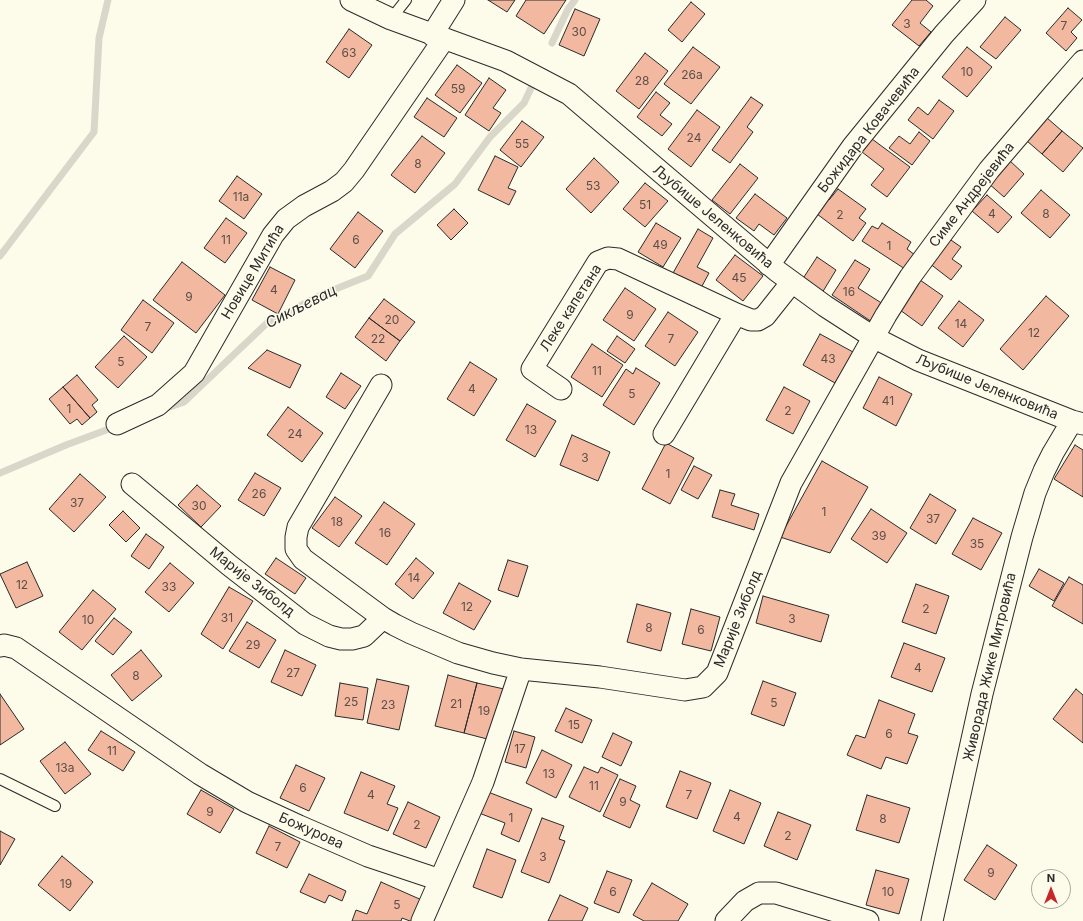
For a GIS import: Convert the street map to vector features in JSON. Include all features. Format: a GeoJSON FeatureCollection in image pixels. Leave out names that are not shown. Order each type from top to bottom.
{"type":"FeatureCollection","features":[{"type":"Feature","properties":{"kind":"street","name":"Љубише Јеленковића"},"geometry":{"type":"LineString","coordinates":[[351,0],[391,20],[506,61],[569,94],[769,265],[825,306],[873,337],[918,360],[1077,423]]}},
{"type":"Feature","properties":{"kind":"street","name":"Новице Митића"},"geometry":{"type":"LineString","coordinates":[[117,424],[158,405],[194,373],[273,234],[286,219],[304,206],[332,191],[344,182],[354,170],[438,37],[454,0]]}},
{"type":"Feature","properties":{"kind":"street","name":"Божидара Ковачевића"},"geometry":{"type":"LineString","coordinates":[[769,265],[853,146],[944,34],[975,0]]}},
{"type":"Feature","properties":{"kind":"street","name":"Симе Андрејевића"},"geometry":{"type":"LineString","coordinates":[[873,337],[910,277],[989,170],[1083,61]]}},
{"type":"Feature","properties":{"kind":"street","name":"Леке капетана"},"geometry":{"type":"LineString","coordinates":[[561,389],[532,369],[598,262],[608,258],[618,259],[751,320],[758,320],[764,316],[792,282]]}},
{"type":"Feature","properties":{"kind":"street"},"geometry":{"type":"LineString","coordinates":[[664,434],[736,314]]}},
{"type":"Feature","properties":{"kind":"street","name":"Марије Зиболд"},"geometry":{"type":"LineString","coordinates":[[380,385],[298,527],[296,549],[303,559],[383,618],[405,630],[458,653],[494,664],[521,669],[685,690],[702,687],[717,673],[791,483],[873,337]]}},
{"type":"Feature","properties":{"kind":"street","name":"Живорада Жике Митровића"},"geometry":{"type":"LineString","coordinates":[[932,921],[982,694],[1022,537],[1035,494],[1044,471],[1053,453],[1077,423]]}},
{"type":"Feature","properties":{"kind":"street","name":"Марије Зиболд"},"geometry":{"type":"LineString","coordinates":[[132,484],[229,565],[305,624],[329,636],[341,639],[352,639],[364,636],[383,618]]}},
{"type":"Feature","properties":{"kind":"street","name":"Божурова"},"geometry":{"type":"LineString","coordinates":[[0,646],[4,645],[16,648],[200,774],[247,802],[368,856],[440,880]]}},
{"type":"Feature","properties":{"kind":"street"},"geometry":{"type":"LineString","coordinates":[[422,921],[483,782],[521,669]]}},
{"type":"Feature","properties":{"kind":"street"},"geometry":{"type":"LineString","coordinates":[[726,921],[745,901],[759,893],[776,892],[868,921]]}},
{"type":"Feature","properties":{"kind":"lane"},"geometry":{"type":"LineString","coordinates":[[391,20],[406,0]]}},
{"type":"Feature","properties":{"kind":"lane"},"geometry":{"type":"LineString","coordinates":[[0,779],[55,806]]}},
{"type":"Feature","properties":{"kind":"building"},"geometry":{"type":"Polygon","coordinates":[[[488,0],[515,0],[507,12],[488,0]]]}},
{"type":"Feature","properties":{"kind":"building"},"geometry":{"type":"Polygon","coordinates":[[[526,0],[566,0],[544,34],[516,16],[526,0]]]}},
{"type":"Feature","properties":{"kind":"building"},"geometry":{"type":"Polygon","coordinates":[[[912,0],[926,0],[933,6],[920,23],[931,32],[919,46],[892,25],[912,0]]]}},
{"type":"Feature","properties":{"kind":"building"},"geometry":{"type":"Polygon","coordinates":[[[691,2],[705,14],[682,42],[668,30],[691,2]]]}},
{"type":"Feature","properties":{"kind":"building"},"geometry":{"type":"Polygon","coordinates":[[[1068,8],[1082,20],[1071,32],[1077,38],[1066,51],[1046,33],[1068,8]]]}},
{"type":"Feature","properties":{"kind":"building"},"geometry":{"type":"Polygon","coordinates":[[[575,9],[600,19],[584,56],[559,45],[575,9]]]}},
{"type":"Feature","properties":{"kind":"building"},"geometry":{"type":"Polygon","coordinates":[[[1005,17],[1021,30],[996,59],[980,47],[1005,17]]]}},
{"type":"Feature","properties":{"kind":"building"},"geometry":{"type":"Polygon","coordinates":[[[349,29],[372,45],[349,78],[326,62],[349,29]]]}},
{"type":"Feature","properties":{"kind":"building"},"geometry":{"type":"Polygon","coordinates":[[[693,47],[720,67],[691,104],[664,84],[693,47]]]}},
{"type":"Feature","properties":{"kind":"building"},"geometry":{"type":"Polygon","coordinates":[[[967,47],[992,67],[967,97],[942,77],[967,47]]]}},
{"type":"Feature","properties":{"kind":"building"},"geometry":{"type":"Polygon","coordinates":[[[645,53],[668,71],[639,109],[616,91],[645,53]]]}},
{"type":"Feature","properties":{"kind":"building"},"geometry":{"type":"Polygon","coordinates":[[[457,65],[482,83],[460,113],[435,95],[457,65]]]}},
{"type":"Feature","properties":{"kind":"building"},"geometry":{"type":"Polygon","coordinates":[[[489,78],[506,90],[493,108],[501,113],[489,131],[465,115],[489,78]]]}},
{"type":"Feature","properties":{"kind":"building"},"geometry":{"type":"Polygon","coordinates":[[[656,92],[670,103],[660,115],[672,124],[662,136],[637,117],[656,92]]]}},
{"type":"Feature","properties":{"kind":"building"},"geometry":{"type":"Polygon","coordinates":[[[751,97],[763,105],[747,127],[753,132],[730,163],[712,150],[751,97]]]}},
{"type":"Feature","properties":{"kind":"building"},"geometry":{"type":"Polygon","coordinates":[[[427,98],[457,118],[444,137],[414,117],[427,98]]]}},
{"type":"Feature","properties":{"kind":"building"},"geometry":{"type":"Polygon","coordinates":[[[939,100],[954,111],[933,139],[908,120],[918,107],[928,115],[939,100]]]}},
{"type":"Feature","properties":{"kind":"building"},"geometry":{"type":"Polygon","coordinates":[[[697,110],[720,127],[691,167],[668,149],[697,110]]]}},
{"type":"Feature","properties":{"kind":"building"},"geometry":{"type":"Polygon","coordinates":[[[1047,118],[1062,131],[1042,154],[1027,141],[1047,118]]]}},
{"type":"Feature","properties":{"kind":"building"},"geometry":{"type":"Polygon","coordinates":[[[522,121],[544,137],[521,167],[500,150],[522,121]]]}},
{"type":"Feature","properties":{"kind":"building"},"geometry":{"type":"Polygon","coordinates":[[[1062,131],[1083,148],[1063,172],[1042,154],[1062,131]]]}},
{"type":"Feature","properties":{"kind":"building"},"geometry":{"type":"Polygon","coordinates":[[[919,132],[930,141],[912,165],[889,148],[899,136],[910,144],[919,132]]]}},
{"type":"Feature","properties":{"kind":"building"},"geometry":{"type":"Polygon","coordinates":[[[422,136],[445,153],[415,193],[391,175],[422,136]]]}},
{"type":"Feature","properties":{"kind":"building"},"geometry":{"type":"Polygon","coordinates":[[[872,139],[910,167],[887,197],[871,185],[884,169],[862,152],[872,139]]]}},
{"type":"Feature","properties":{"kind":"building"},"geometry":{"type":"Polygon","coordinates":[[[495,156],[518,167],[508,188],[516,191],[509,205],[478,190],[495,156]]]}},
{"type":"Feature","properties":{"kind":"building"},"geometry":{"type":"Polygon","coordinates":[[[594,158],[619,182],[591,213],[566,189],[594,158]]]}},
{"type":"Feature","properties":{"kind":"building"},"geometry":{"type":"Polygon","coordinates":[[[1009,160],[1024,174],[1004,197],[988,183],[1009,160]]]}},
{"type":"Feature","properties":{"kind":"building"},"geometry":{"type":"Polygon","coordinates":[[[740,164],[758,178],[730,214],[712,200],[740,164]]]}},
{"type":"Feature","properties":{"kind":"building"},"geometry":{"type":"Polygon","coordinates":[[[237,176],[262,194],[244,219],[219,201],[237,176]]]}},
{"type":"Feature","properties":{"kind":"building"},"geometry":{"type":"Polygon","coordinates":[[[645,183],[668,201],[645,227],[623,209],[645,183]]]}},
{"type":"Feature","properties":{"kind":"building"},"geometry":{"type":"Polygon","coordinates":[[[838,189],[866,209],[859,218],[866,223],[853,241],[813,211],[824,196],[829,200],[838,189]]]}},
{"type":"Feature","properties":{"kind":"building"},"geometry":{"type":"Polygon","coordinates":[[[1041,190],[1070,215],[1050,238],[1021,213],[1041,190]]]}},
{"type":"Feature","properties":{"kind":"building"},"geometry":{"type":"Polygon","coordinates":[[[755,194],[787,218],[774,235],[759,224],[754,231],[736,218],[755,194]]]}},
{"type":"Feature","properties":{"kind":"building"},"geometry":{"type":"Polygon","coordinates":[[[987,195],[1012,217],[998,233],[972,211],[987,195]]]}},
{"type":"Feature","properties":{"kind":"building"},"geometry":{"type":"Polygon","coordinates":[[[454,209],[468,223],[451,240],[437,225],[454,209]]]}},
{"type":"Feature","properties":{"kind":"building"},"geometry":{"type":"Polygon","coordinates":[[[358,212],[383,231],[355,268],[330,249],[358,212]]]}},
{"type":"Feature","properties":{"kind":"building"},"geometry":{"type":"Polygon","coordinates":[[[226,218],[247,233],[225,263],[204,248],[226,218]]]}},
{"type":"Feature","properties":{"kind":"building"},"geometry":{"type":"Polygon","coordinates":[[[656,223],[681,238],[663,267],[638,252],[656,223]]]}},
{"type":"Feature","properties":{"kind":"building"},"geometry":{"type":"Polygon","coordinates":[[[882,223],[911,242],[907,249],[915,255],[905,269],[862,241],[872,226],[878,229],[882,223]]]}},
{"type":"Feature","properties":{"kind":"building"},"geometry":{"type":"Polygon","coordinates":[[[698,229],[713,238],[697,267],[709,273],[701,288],[673,273],[698,229]]]}},
{"type":"Feature","properties":{"kind":"building"},"geometry":{"type":"Polygon","coordinates":[[[948,238],[961,247],[952,259],[962,266],[951,280],[929,263],[948,238]]]}},
{"type":"Feature","properties":{"kind":"building"},"geometry":{"type":"Polygon","coordinates":[[[735,255],[763,276],[743,301],[716,280],[735,255]]]}},
{"type":"Feature","properties":{"kind":"building"},"geometry":{"type":"Polygon","coordinates":[[[817,257],[836,270],[822,293],[802,280],[817,257]]]}},
{"type":"Feature","properties":{"kind":"building"},"geometry":{"type":"Polygon","coordinates":[[[855,260],[870,269],[858,288],[883,304],[872,322],[832,295],[855,260]]]}},
{"type":"Feature","properties":{"kind":"building"},"geometry":{"type":"Polygon","coordinates":[[[182,262],[225,295],[196,333],[153,300],[182,262]]]}},
{"type":"Feature","properties":{"kind":"building"},"geometry":{"type":"Polygon","coordinates":[[[270,267],[295,280],[278,314],[252,300],[270,267]]]}},
{"type":"Feature","properties":{"kind":"building"},"geometry":{"type":"Polygon","coordinates":[[[920,280],[943,296],[922,326],[900,310],[920,280]]]}},
{"type":"Feature","properties":{"kind":"building"},"geometry":{"type":"Polygon","coordinates":[[[625,288],[656,309],[634,341],[603,320],[625,288]]]}},
{"type":"Feature","properties":{"kind":"building"},"geometry":{"type":"Polygon","coordinates":[[[1046,296],[1069,316],[1023,370],[1000,349],[1046,296]]]}},
{"type":"Feature","properties":{"kind":"building"},"geometry":{"type":"Polygon","coordinates":[[[384,299],[415,322],[400,341],[369,318],[384,299]]]}},
{"type":"Feature","properties":{"kind":"building"},"geometry":{"type":"Polygon","coordinates":[[[143,300],[174,323],[152,353],[121,330],[143,300]]]}},
{"type":"Feature","properties":{"kind":"building"},"geometry":{"type":"Polygon","coordinates":[[[959,301],[984,320],[963,347],[938,328],[959,301]]]}},
{"type":"Feature","properties":{"kind":"building"},"geometry":{"type":"Polygon","coordinates":[[[668,312],[698,332],[675,366],[645,346],[668,312]]]}},
{"type":"Feature","properties":{"kind":"building"},"geometry":{"type":"Polygon","coordinates":[[[369,318],[400,341],[386,361],[355,337],[369,318]]]}},
{"type":"Feature","properties":{"kind":"building"},"geometry":{"type":"Polygon","coordinates":[[[820,334],[853,352],[835,383],[803,365],[820,334]]]}},
{"type":"Feature","properties":{"kind":"building"},"geometry":{"type":"Polygon","coordinates":[[[124,336],[147,357],[118,388],[95,367],[124,336]]]}},
{"type":"Feature","properties":{"kind":"building"},"geometry":{"type":"Polygon","coordinates":[[[617,336],[635,349],[625,363],[607,351],[617,336]]]}},
{"type":"Feature","properties":{"kind":"building"},"geometry":{"type":"Polygon","coordinates":[[[592,344],[623,365],[602,397],[571,377],[592,344]]]}},
{"type":"Feature","properties":{"kind":"building"},"geometry":{"type":"Polygon","coordinates":[[[267,350],[301,365],[290,388],[248,368],[267,350]]]}},
{"type":"Feature","properties":{"kind":"building"},"geometry":{"type":"Polygon","coordinates":[[[470,362],[497,379],[474,416],[447,399],[470,362]]]}},
{"type":"Feature","properties":{"kind":"building"},"geometry":{"type":"Polygon","coordinates":[[[636,368],[660,383],[634,425],[603,405],[626,369],[633,374],[636,368]]]}},
{"type":"Feature","properties":{"kind":"building"},"geometry":{"type":"Polygon","coordinates":[[[341,373],[361,386],[345,409],[326,397],[341,373]]]}},
{"type":"Feature","properties":{"kind":"building"},"geometry":{"type":"Polygon","coordinates":[[[77,375],[98,400],[92,405],[97,412],[90,418],[63,387],[77,375]]]}},
{"type":"Feature","properties":{"kind":"building"},"geometry":{"type":"Polygon","coordinates":[[[879,377],[912,394],[896,426],[863,408],[879,377]]]}},
{"type":"Feature","properties":{"kind":"building"},"geometry":{"type":"Polygon","coordinates":[[[63,387],[90,418],[82,425],[77,419],[70,424],[49,399],[63,387]]]}},
{"type":"Feature","properties":{"kind":"building"},"geometry":{"type":"Polygon","coordinates":[[[784,387],[810,401],[793,434],[766,420],[784,387]]]}},
{"type":"Feature","properties":{"kind":"building"},"geometry":{"type":"Polygon","coordinates":[[[527,404],[556,421],[535,457],[506,440],[527,404]]]}},
{"type":"Feature","properties":{"kind":"building"},"geometry":{"type":"Polygon","coordinates":[[[288,407],[323,433],[302,462],[267,435],[288,407]]]}},
{"type":"Feature","properties":{"kind":"building"},"geometry":{"type":"Polygon","coordinates":[[[572,435],[610,452],[598,481],[560,465],[572,435]]]}},
{"type":"Feature","properties":{"kind":"building"},"geometry":{"type":"Polygon","coordinates":[[[666,443],[694,458],[670,504],[642,489],[666,443]]]}},
{"type":"Feature","properties":{"kind":"building"},"geometry":{"type":"Polygon","coordinates":[[[1075,445],[1083,450],[1083,497],[1054,479],[1075,445]]]}},
{"type":"Feature","properties":{"kind":"building"},"geometry":{"type":"Polygon","coordinates":[[[822,461],[868,487],[830,553],[780,537],[822,461]]]}},
{"type":"Feature","properties":{"kind":"building"},"geometry":{"type":"Polygon","coordinates":[[[694,466],[712,475],[698,499],[681,490],[694,466]]]}},
{"type":"Feature","properties":{"kind":"building"},"geometry":{"type":"Polygon","coordinates":[[[255,473],[281,488],[264,516],[238,500],[255,473]]]}},
{"type":"Feature","properties":{"kind":"building"},"geometry":{"type":"Polygon","coordinates":[[[80,474],[106,497],[74,532],[49,509],[80,474]]]}},
{"type":"Feature","properties":{"kind":"building"},"geometry":{"type":"Polygon","coordinates":[[[197,485],[221,506],[201,527],[178,505],[197,485]]]}},
{"type":"Feature","properties":{"kind":"building"},"geometry":{"type":"Polygon","coordinates":[[[720,490],[735,494],[731,505],[759,514],[754,530],[712,517],[720,490]]]}},
{"type":"Feature","properties":{"kind":"building"},"geometry":{"type":"Polygon","coordinates":[[[930,494],[956,510],[936,544],[910,528],[930,494]]]}},
{"type":"Feature","properties":{"kind":"building"},"geometry":{"type":"Polygon","coordinates":[[[335,497],[362,516],[339,547],[312,528],[335,497]]]}},
{"type":"Feature","properties":{"kind":"building"},"geometry":{"type":"Polygon","coordinates":[[[384,502],[415,524],[387,565],[355,543],[384,502]]]}},
{"type":"Feature","properties":{"kind":"building"},"geometry":{"type":"Polygon","coordinates":[[[871,509],[907,533],[887,563],[851,539],[871,509]]]}},
{"type":"Feature","properties":{"kind":"building"},"geometry":{"type":"Polygon","coordinates":[[[123,511],[140,528],[126,542],[109,525],[123,511]]]}},
{"type":"Feature","properties":{"kind":"building"},"geometry":{"type":"Polygon","coordinates":[[[973,518],[1002,533],[981,570],[952,554],[973,518]]]}},
{"type":"Feature","properties":{"kind":"building"},"geometry":{"type":"Polygon","coordinates":[[[146,534],[164,547],[149,569],[131,556],[146,534]]]}},
{"type":"Feature","properties":{"kind":"building"},"geometry":{"type":"Polygon","coordinates":[[[276,558],[306,578],[295,594],[265,574],[276,558]]]}},
{"type":"Feature","properties":{"kind":"building"},"geometry":{"type":"Polygon","coordinates":[[[416,558],[434,573],[413,599],[395,584],[416,558]]]}},
{"type":"Feature","properties":{"kind":"building"},"geometry":{"type":"Polygon","coordinates":[[[508,560],[528,566],[518,597],[498,590],[508,560]]]}},
{"type":"Feature","properties":{"kind":"building"},"geometry":{"type":"Polygon","coordinates":[[[27,562],[43,596],[16,608],[0,574],[27,562]]]}},
{"type":"Feature","properties":{"kind":"building"},"geometry":{"type":"Polygon","coordinates":[[[170,563],[194,583],[169,612],[145,592],[170,563]]]}},
{"type":"Feature","properties":{"kind":"building"},"geometry":{"type":"Polygon","coordinates":[[[1039,569],[1064,583],[1054,601],[1029,586],[1039,569]]]}},
{"type":"Feature","properties":{"kind":"building"},"geometry":{"type":"Polygon","coordinates":[[[1069,577],[1083,585],[1083,624],[1052,606],[1069,577]]]}},
{"type":"Feature","properties":{"kind":"building"},"geometry":{"type":"Polygon","coordinates":[[[459,583],[491,601],[474,630],[443,613],[459,583]]]}},
{"type":"Feature","properties":{"kind":"building"},"geometry":{"type":"Polygon","coordinates":[[[916,584],[949,596],[936,634],[902,622],[916,584]]]}},
{"type":"Feature","properties":{"kind":"building"},"geometry":{"type":"Polygon","coordinates":[[[229,587],[253,601],[223,649],[201,634],[229,587]]]}},
{"type":"Feature","properties":{"kind":"building"},"geometry":{"type":"Polygon","coordinates":[[[93,590],[116,609],[82,650],[59,632],[93,590]]]}},
{"type":"Feature","properties":{"kind":"building"},"geometry":{"type":"Polygon","coordinates":[[[763,596],[829,615],[821,642],[756,623],[763,596]]]}},
{"type":"Feature","properties":{"kind":"building"},"geometry":{"type":"Polygon","coordinates":[[[637,604],[671,613],[661,651],[627,642],[637,604]]]}},
{"type":"Feature","properties":{"kind":"building"},"geometry":{"type":"Polygon","coordinates":[[[691,609],[720,617],[711,651],[682,644],[691,609]]]}},
{"type":"Feature","properties":{"kind":"building"},"geometry":{"type":"Polygon","coordinates":[[[114,618],[132,632],[113,655],[95,641],[114,618]]]}},
{"type":"Feature","properties":{"kind":"building"},"geometry":{"type":"Polygon","coordinates":[[[247,622],[276,640],[259,668],[229,651],[247,622]]]}},
{"type":"Feature","properties":{"kind":"building"},"geometry":{"type":"Polygon","coordinates":[[[904,643],[945,658],[932,692],[891,677],[904,643]]]}},
{"type":"Feature","properties":{"kind":"building"},"geometry":{"type":"Polygon","coordinates":[[[141,650],[162,676],[132,701],[111,675],[141,650]]]}},
{"type":"Feature","properties":{"kind":"building"},"geometry":{"type":"Polygon","coordinates":[[[285,650],[316,665],[302,696],[271,682],[285,650]]]}},
{"type":"Feature","properties":{"kind":"building"},"geometry":{"type":"Polygon","coordinates":[[[448,675],[477,683],[464,733],[435,726],[448,675]]]}},
{"type":"Feature","properties":{"kind":"building"},"geometry":{"type":"Polygon","coordinates":[[[377,679],[409,686],[399,730],[367,723],[377,679]]]}},
{"type":"Feature","properties":{"kind":"building"},"geometry":{"type":"Polygon","coordinates":[[[763,681],[796,693],[784,726],[751,714],[763,681]]]}},
{"type":"Feature","properties":{"kind":"building"},"geometry":{"type":"Polygon","coordinates":[[[340,683],[368,688],[363,720],[335,716],[340,683]]]}},
{"type":"Feature","properties":{"kind":"building"},"geometry":{"type":"Polygon","coordinates":[[[477,683],[504,689],[491,740],[464,733],[477,683]]]}},
{"type":"Feature","properties":{"kind":"building"},"geometry":{"type":"Polygon","coordinates":[[[1076,689],[1083,695],[1083,743],[1053,719],[1076,689]]]}},
{"type":"Feature","properties":{"kind":"building"},"geometry":{"type":"Polygon","coordinates":[[[0,694],[24,729],[0,745],[0,694]]]}},
{"type":"Feature","properties":{"kind":"building"},"geometry":{"type":"Polygon","coordinates":[[[879,700],[915,714],[908,733],[918,736],[907,764],[886,757],[881,769],[847,755],[856,735],[865,738],[879,700]]]}},
{"type":"Feature","properties":{"kind":"building"},"geometry":{"type":"Polygon","coordinates":[[[566,708],[592,720],[582,743],[555,731],[566,708]]]}},
{"type":"Feature","properties":{"kind":"building"},"geometry":{"type":"Polygon","coordinates":[[[101,731],[135,752],[123,771],[88,750],[101,731]]]}},
{"type":"Feature","properties":{"kind":"building"},"geometry":{"type":"Polygon","coordinates":[[[514,731],[535,737],[526,768],[505,762],[514,731]]]}},
{"type":"Feature","properties":{"kind":"building"},"geometry":{"type":"Polygon","coordinates":[[[613,733],[632,742],[621,766],[602,757],[613,733]]]}},
{"type":"Feature","properties":{"kind":"building"},"geometry":{"type":"Polygon","coordinates":[[[65,742],[91,774],[65,794],[40,761],[65,742]]]}},
{"type":"Feature","properties":{"kind":"building"},"geometry":{"type":"Polygon","coordinates":[[[542,750],[572,765],[556,798],[526,783],[542,750]]]}},
{"type":"Feature","properties":{"kind":"building"},"geometry":{"type":"Polygon","coordinates":[[[296,765],[325,778],[309,811],[280,798],[296,765]]]}},
{"type":"Feature","properties":{"kind":"building"},"geometry":{"type":"Polygon","coordinates":[[[584,767],[598,773],[601,767],[618,775],[600,812],[569,797],[584,767]]]}},
{"type":"Feature","properties":{"kind":"building"},"geometry":{"type":"Polygon","coordinates":[[[680,771],[711,783],[697,819],[666,807],[680,771]]]}},
{"type":"Feature","properties":{"kind":"building"},"geometry":{"type":"Polygon","coordinates":[[[361,772],[395,786],[387,804],[398,808],[388,831],[344,813],[361,772]]]}},
{"type":"Feature","properties":{"kind":"building"},"geometry":{"type":"Polygon","coordinates":[[[620,779],[636,786],[630,800],[640,805],[630,828],[603,816],[620,779]]]}},
{"type":"Feature","properties":{"kind":"building"},"geometry":{"type":"Polygon","coordinates":[[[201,790],[234,809],[220,833],[187,814],[201,790]]]}},
{"type":"Feature","properties":{"kind":"building"},"geometry":{"type":"Polygon","coordinates":[[[730,790],[761,803],[744,844],[713,831],[730,790]]]}},
{"type":"Feature","properties":{"kind":"building"},"geometry":{"type":"Polygon","coordinates":[[[488,792],[532,809],[519,842],[501,834],[505,823],[479,813],[488,792]]]}},
{"type":"Feature","properties":{"kind":"building"},"geometry":{"type":"Polygon","coordinates":[[[867,795],[910,808],[899,843],[856,830],[867,795]]]}},
{"type":"Feature","properties":{"kind":"building"},"geometry":{"type":"Polygon","coordinates":[[[408,802],[440,817],[426,848],[393,834],[408,802]]]}},
{"type":"Feature","properties":{"kind":"building"},"geometry":{"type":"Polygon","coordinates":[[[778,812],[811,825],[797,860],[764,846],[778,812]]]}},
{"type":"Feature","properties":{"kind":"building"},"geometry":{"type":"Polygon","coordinates":[[[542,818],[564,826],[559,839],[565,841],[549,883],[521,872],[542,818]]]}},
{"type":"Feature","properties":{"kind":"building"},"geometry":{"type":"Polygon","coordinates":[[[269,826],[300,842],[287,868],[256,853],[269,826]]]}},
{"type":"Feature","properties":{"kind":"building"},"geometry":{"type":"Polygon","coordinates":[[[0,831],[15,839],[0,865],[0,831]]]}},
{"type":"Feature","properties":{"kind":"building"},"geometry":{"type":"Polygon","coordinates":[[[987,845],[1017,865],[995,900],[964,880],[987,845]]]}},
{"type":"Feature","properties":{"kind":"building"},"geometry":{"type":"Polygon","coordinates":[[[487,849],[516,860],[502,898],[473,887],[487,849]]]}},
{"type":"Feature","properties":{"kind":"building"},"geometry":{"type":"Polygon","coordinates":[[[62,856],[93,882],[70,911],[38,885],[62,856]]]}},
{"type":"Feature","properties":{"kind":"building"},"geometry":{"type":"Polygon","coordinates":[[[876,870],[909,879],[899,914],[866,905],[876,870]]]}},
{"type":"Feature","properties":{"kind":"building"},"geometry":{"type":"Polygon","coordinates":[[[607,871],[632,880],[619,913],[594,903],[607,871]]]}},
{"type":"Feature","properties":{"kind":"building"},"geometry":{"type":"Polygon","coordinates":[[[309,874],[346,891],[342,901],[329,895],[325,903],[300,892],[309,874]]]}},
{"type":"Feature","properties":{"kind":"building"},"geometry":{"type":"Polygon","coordinates":[[[381,882],[424,901],[415,921],[402,918],[401,921],[352,921],[356,910],[367,914],[381,882]]]}},
{"type":"Feature","properties":{"kind":"building"},"geometry":{"type":"Polygon","coordinates":[[[652,883],[688,904],[678,921],[644,921],[633,915],[652,883]]]}},
{"type":"Feature","properties":{"kind":"building"},"geometry":{"type":"Polygon","coordinates":[[[560,895],[588,908],[582,921],[548,921],[560,895]]]}},
{"type":"Feature","properties":{"kind":"waterway"},"geometry":{"type":"LineString","coordinates":[[0,256],[94,132],[99,38],[108,0]]}},
{"type":"Feature","properties":{"kind":"waterway","name":"Сикљевац"},"geometry":{"type":"LineString","coordinates":[[552,43],[568,9],[575,0]]}},
{"type":"Feature","properties":{"kind":"waterway","name":"Сикљевац"},"geometry":{"type":"LineString","coordinates":[[164,409],[184,402],[267,323],[323,294],[368,276],[395,234],[455,184],[490,137],[524,103],[531,88]]}},
{"type":"Feature","properties":{"kind":"waterway","name":"Сикљевац"},"geometry":{"type":"LineString","coordinates":[[0,473],[66,445],[117,426]]}}]}
